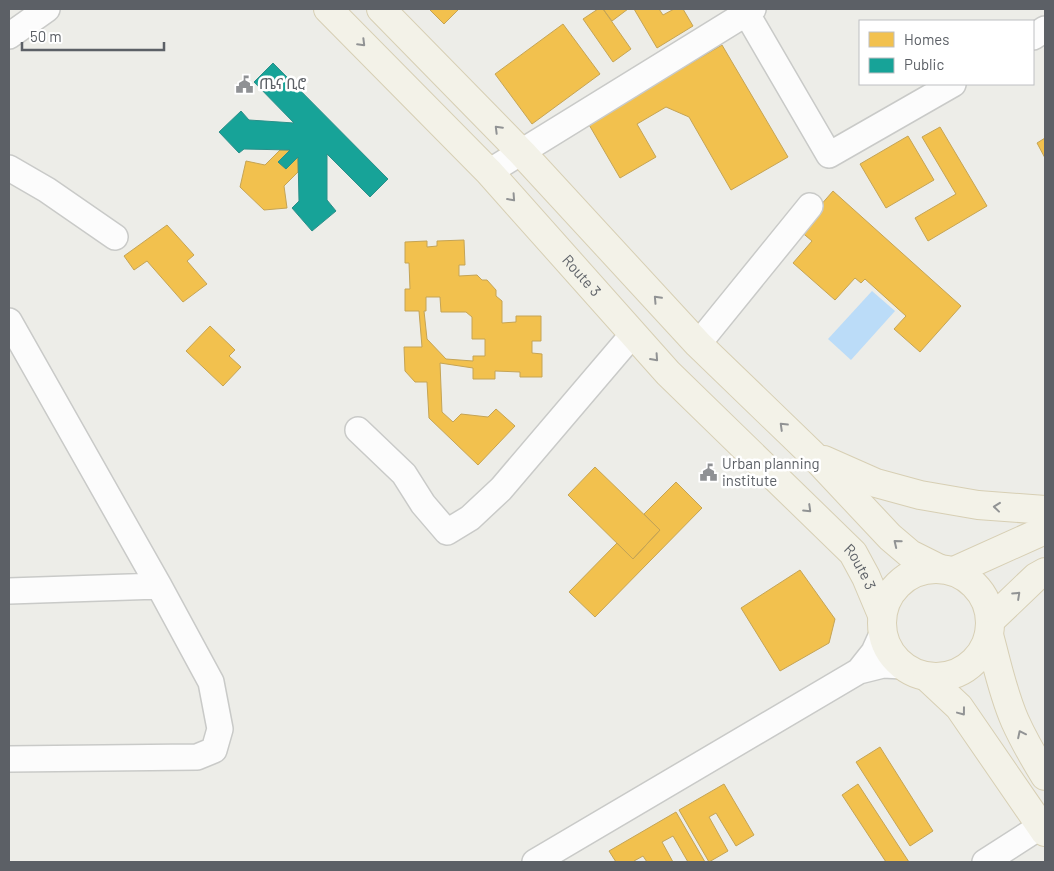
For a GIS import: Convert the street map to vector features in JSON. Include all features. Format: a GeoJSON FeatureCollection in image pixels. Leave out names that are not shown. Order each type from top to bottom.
{"type":"FeatureCollection","features":[{"type":"Feature","properties":{"kind":"main road","name":"Route 3"},"geometry":{"type":"LineString","coordinates":[[328,9],[489,172],[668,373],[853,553],[866,577],[882,624]]}},
{"type":"Feature","properties":{"kind":"main road"},"geometry":{"type":"LineString","coordinates":[[381,9],[522,153],[698,344],[814,455],[890,537],[910,554],[968,579],[980,590],[987,604],[1002,686],[1015,721],[1045,776]]}},
{"type":"Feature","properties":{"kind":"main road"},"geometry":{"type":"LineString","coordinates":[[814,455],[876,483],[920,496],[978,505],[1045,510]]}},
{"type":"Feature","properties":{"kind":"main road"},"geometry":{"type":"LineString","coordinates":[[1045,530],[946,570],[922,570],[908,576],[895,587],[887,600],[882,624],[886,645],[893,656],[914,673],[928,677],[944,677],[960,672],[973,664],[983,650],[990,628],[1036,577],[1045,572]]}},
{"type":"Feature","properties":{"kind":"main road"},"geometry":{"type":"LineString","coordinates":[[928,677],[959,707],[1043,829]]}},
{"type":"Feature","properties":{"kind":"street"},"geometry":{"type":"LineString","coordinates":[[9,36],[47,9]]}},
{"type":"Feature","properties":{"kind":"street"},"geometry":{"type":"LineString","coordinates":[[489,172],[748,10],[829,155],[951,85]]}},
{"type":"Feature","properties":{"kind":"street"},"geometry":{"type":"LineString","coordinates":[[1034,35],[1045,29]]}},
{"type":"Feature","properties":{"kind":"street"},"geometry":{"type":"LineString","coordinates":[[9,168],[47,190],[115,237]]}},
{"type":"Feature","properties":{"kind":"street"},"geometry":{"type":"LineString","coordinates":[[698,344],[810,206]]}},
{"type":"Feature","properties":{"kind":"street"},"geometry":{"type":"LineString","coordinates":[[9,322],[159,586],[211,682],[220,729],[214,750],[197,757],[9,759]]}},
{"type":"Feature","properties":{"kind":"street"},"geometry":{"type":"LineString","coordinates":[[358,430],[404,474],[422,504],[447,532],[470,518],[501,489],[633,334]]}},
{"type":"Feature","properties":{"kind":"street"},"geometry":{"type":"LineString","coordinates":[[9,591],[159,586]]}},
{"type":"Feature","properties":{"kind":"street"},"geometry":{"type":"LineString","coordinates":[[859,671],[874,652],[882,624]]}},
{"type":"Feature","properties":{"kind":"street"},"geometry":{"type":"LineString","coordinates":[[535,862],[859,671],[883,666],[903,666]]}},
{"type":"Feature","properties":{"kind":"street"},"geometry":{"type":"LineString","coordinates":[[984,862],[1043,829]]}},
{"type":"Feature","properties":{"kind":"water"},"geometry":{"type":"Polygon","coordinates":[[[872,291],[895,311],[851,360],[828,339],[872,291]]]}},
{"type":"Feature","properties":{"kind":"building: Homes"},"geometry":{"type":"Polygon","coordinates":[[[429,9],[459,9],[444,24],[429,9]]]}},
{"type":"Feature","properties":{"kind":"building: Homes"},"geometry":{"type":"Polygon","coordinates":[[[598,9],[603,9],[631,49],[613,62],[583,19],[598,9]]]}},
{"type":"Feature","properties":{"kind":"building: Homes"},"geometry":{"type":"Polygon","coordinates":[[[603,9],[628,9],[612,21],[603,9]]]}},
{"type":"Feature","properties":{"kind":"building: Homes"},"geometry":{"type":"Polygon","coordinates":[[[634,9],[659,9],[663,15],[674,9],[683,9],[693,26],[657,48],[634,9]]]}},
{"type":"Feature","properties":{"kind":"building: Homes"},"geometry":{"type":"Polygon","coordinates":[[[563,24],[600,74],[532,124],[495,74],[563,24]]]}},
{"type":"Feature","properties":{"kind":"building: Homes"},"geometry":{"type":"Polygon","coordinates":[[[722,45],[788,157],[731,190],[689,117],[666,107],[637,124],[656,157],[620,178],[588,123],[722,45]]]}},
{"type":"Feature","properties":{"kind":"building: Homes"},"geometry":{"type":"Polygon","coordinates":[[[940,127],[987,206],[928,241],[915,218],[956,194],[922,137],[940,127]]]}},
{"type":"Feature","properties":{"kind":"building: Homes"},"geometry":{"type":"Polygon","coordinates":[[[908,136],[934,180],[886,208],[860,164],[908,136]]]}},
{"type":"Feature","properties":{"kind":"building: Homes"},"geometry":{"type":"Polygon","coordinates":[[[1045,138],[1045,158],[1037,143],[1045,138]]]}},
{"type":"Feature","properties":{"kind":"building: Homes"},"geometry":{"type":"Polygon","coordinates":[[[280,150],[290,150],[278,162],[286,169],[298,157],[298,172],[284,186],[287,208],[264,210],[240,187],[246,161],[265,165],[280,150]]]}},
{"type":"Feature","properties":{"kind":"building: Homes"},"geometry":{"type":"Polygon","coordinates":[[[833,191],[961,306],[920,352],[894,329],[906,316],[865,279],[861,283],[855,278],[835,300],[793,263],[812,241],[799,230],[833,191]]]}},
{"type":"Feature","properties":{"kind":"building: Homes"},"geometry":{"type":"Polygon","coordinates":[[[167,225],[194,255],[187,261],[207,284],[183,302],[147,261],[134,270],[124,256],[167,225]]]}},
{"type":"Feature","properties":{"kind":"building: Homes"},"geometry":{"type":"Polygon","coordinates":[[[464,240],[465,265],[459,265],[459,276],[477,275],[482,280],[487,280],[496,290],[496,296],[502,301],[502,323],[516,322],[516,316],[541,316],[541,341],[532,341],[532,353],[542,354],[542,377],[520,377],[520,372],[495,371],[495,379],[473,379],[473,368],[440,363],[442,412],[453,422],[461,414],[488,417],[496,409],[515,426],[478,465],[429,418],[427,382],[415,382],[405,371],[404,347],[422,347],[419,311],[405,311],[405,289],[410,289],[409,263],[405,263],[405,242],[427,241],[427,247],[437,246],[437,241],[464,240]],[[426,297],[426,311],[424,311],[427,339],[446,359],[473,361],[473,356],[485,356],[485,339],[472,339],[472,317],[466,312],[441,312],[440,297],[426,297]]]}},
{"type":"Feature","properties":{"kind":"building: Homes"},"geometry":{"type":"Polygon","coordinates":[[[210,326],[235,350],[229,356],[241,367],[223,386],[186,351],[210,326]]]}},
{"type":"Feature","properties":{"kind":"building: Homes"},"geometry":{"type":"Polygon","coordinates":[[[595,467],[660,530],[633,559],[568,495],[595,467]]]}},
{"type":"Feature","properties":{"kind":"building: Homes"},"geometry":{"type":"Polygon","coordinates":[[[676,482],[702,508],[595,617],[569,592],[617,543],[633,559],[660,530],[644,514],[676,482]]]}},
{"type":"Feature","properties":{"kind":"building: Homes"},"geometry":{"type":"Polygon","coordinates":[[[800,570],[835,619],[829,643],[780,671],[741,608],[800,570]]]}},
{"type":"Feature","properties":{"kind":"building: Homes"},"geometry":{"type":"Polygon","coordinates":[[[880,747],[933,831],[910,846],[856,762],[880,747]]]}},
{"type":"Feature","properties":{"kind":"building: Homes"},"geometry":{"type":"Polygon","coordinates":[[[724,784],[754,835],[736,846],[716,813],[709,817],[728,851],[709,862],[679,810],[724,784]]]}},
{"type":"Feature","properties":{"kind":"building: Homes"},"geometry":{"type":"Polygon","coordinates":[[[858,784],[909,862],[886,862],[842,795],[858,784]]]}},
{"type":"Feature","properties":{"kind":"building: Homes"},"geometry":{"type":"Polygon","coordinates":[[[676,812],[705,862],[688,862],[673,836],[662,842],[673,862],[647,862],[643,856],[635,862],[616,862],[609,851],[676,812]]]}},
{"type":"Feature","properties":{"kind":"building: Public"},"geometry":{"type":"Polygon","coordinates":[[[273,63],[388,179],[370,197],[327,154],[327,200],[336,211],[312,231],[292,208],[299,201],[298,157],[286,169],[278,162],[290,150],[244,149],[239,153],[219,132],[241,111],[249,120],[294,123],[254,82],[273,63]]]}},
{"type":"Feature","properties":{"kind":"place","name":"ጤና ቢሮ"},"geometry":{"type":"Point","coordinates":[245,84]}},
{"type":"Feature","properties":{"kind":"place","name":"Urban planning institute"},"geometry":{"type":"Point","coordinates":[708,473]}}]}
